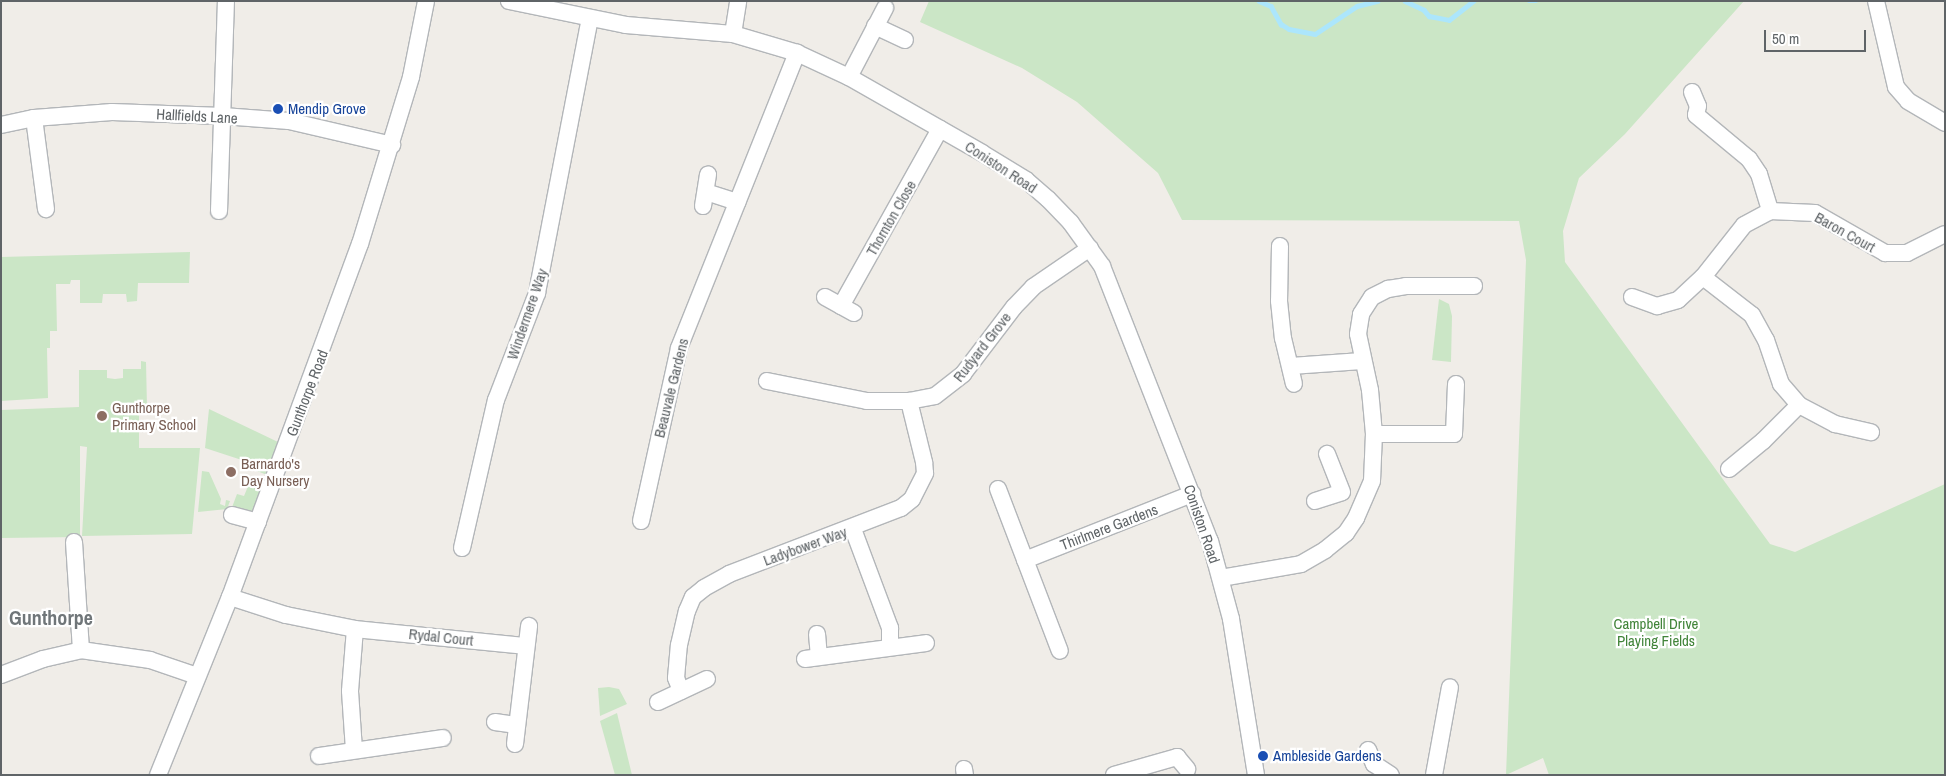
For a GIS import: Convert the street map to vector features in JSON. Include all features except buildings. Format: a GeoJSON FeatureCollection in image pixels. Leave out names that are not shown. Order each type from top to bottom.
{"type":"FeatureCollection","features":[{"type":"Feature","properties":{"kind":"street"},"geometry":{"type":"LineString","coordinates":[[218,211],[226,1]]}},
{"type":"Feature","properties":{"kind":"street","name":"Gunthorpe Road"},"geometry":{"type":"LineString","coordinates":[[158,775],[230,597],[333,322],[392,145],[426,1]]}},
{"type":"Feature","properties":{"kind":"street","name":"Coniston Road"},"geometry":{"type":"LineString","coordinates":[[509,1],[645,27],[733,34],[797,53],[849,77],[1026,180],[1060,211],[1090,248],[1119,305],[1192,494],[1221,578],[1231,620],[1256,775]]}},
{"type":"Feature","properties":{"kind":"street"},"geometry":{"type":"LineString","coordinates":[[733,34],[738,1]]}},
{"type":"Feature","properties":{"kind":"street"},"geometry":{"type":"LineString","coordinates":[[1876,1],[1896,87],[1908,102],[1945,123]]}},
{"type":"Feature","properties":{"kind":"street"},"geometry":{"type":"LineString","coordinates":[[849,77],[885,8]]}},
{"type":"Feature","properties":{"kind":"street","name":"Windermere Way"},"geometry":{"type":"LineString","coordinates":[[462,548],[496,400],[537,293],[590,18]]}},
{"type":"Feature","properties":{"kind":"street"},"geometry":{"type":"LineString","coordinates":[[876,26],[905,40]]}},
{"type":"Feature","properties":{"kind":"street","name":"Beauvale Gardens"},"geometry":{"type":"LineString","coordinates":[[641,521],[679,348],[797,53]]}},
{"type":"Feature","properties":{"kind":"street"},"geometry":{"type":"LineString","coordinates":[[1632,297],[1657,306],[1678,300],[1703,277],[1744,225],[1770,211],[1759,174],[1749,159],[1696,115],[1698,106],[1692,92]]}},
{"type":"Feature","properties":{"kind":"street","name":"Hallfields Lane"},"geometry":{"type":"LineString","coordinates":[[1,124],[34,118],[112,112],[223,116],[289,122],[392,145]]}},
{"type":"Feature","properties":{"kind":"street"},"geometry":{"type":"LineString","coordinates":[[34,118],[46,209]]}},
{"type":"Feature","properties":{"kind":"street","name":"Thornton Close"},"geometry":{"type":"LineString","coordinates":[[825,297],[847,309],[940,130]]}},
{"type":"Feature","properties":{"kind":"street"},"geometry":{"type":"LineString","coordinates":[[708,174],[704,199],[737,202]]}},
{"type":"Feature","properties":{"kind":"street","name":"Baron Court"},"geometry":{"type":"LineString","coordinates":[[1770,211],[1815,213],[1885,253],[1907,254],[1945,234]]}},
{"type":"Feature","properties":{"kind":"street"},"geometry":{"type":"LineString","coordinates":[[1280,246],[1279,301],[1283,338],[1294,384]]}},
{"type":"Feature","properties":{"kind":"street","name":"Rudyard Grove"},"geometry":{"type":"LineString","coordinates":[[767,381],[867,401],[909,401],[934,396],[949,387],[1032,287],[1090,248]]}},
{"type":"Feature","properties":{"kind":"street"},"geometry":{"type":"LineString","coordinates":[[1703,277],[1752,315],[1766,340],[1781,384],[1799,405],[1827,421],[1871,432]]}},
{"type":"Feature","properties":{"kind":"street"},"geometry":{"type":"LineString","coordinates":[[1221,578],[1301,564],[1325,550],[1346,533],[1366,500],[1372,481],[1374,434],[1370,390],[1362,362],[1358,334],[1361,314],[1372,297],[1388,289],[1406,286],[1474,286]]}},
{"type":"Feature","properties":{"kind":"street"},"geometry":{"type":"LineString","coordinates":[[1291,366],[1362,362]]}},
{"type":"Feature","properties":{"kind":"street"},"geometry":{"type":"LineString","coordinates":[[1374,434],[1454,434],[1456,384]]}},
{"type":"Feature","properties":{"kind":"street","name":"Ladybower Way"},"geometry":{"type":"LineString","coordinates":[[681,691],[676,678],[676,664],[686,611],[693,597],[729,574],[901,508],[920,486],[924,462],[909,401]]}},
{"type":"Feature","properties":{"kind":"street"},"geometry":{"type":"LineString","coordinates":[[1729,469],[1764,441],[1799,405]]}},
{"type":"Feature","properties":{"kind":"street"},"geometry":{"type":"LineString","coordinates":[[1327,454],[1342,492]]}},
{"type":"Feature","properties":{"kind":"street"},"geometry":{"type":"LineString","coordinates":[[998,489],[1060,651]]}},
{"type":"Feature","properties":{"kind":"street"},"geometry":{"type":"LineString","coordinates":[[1315,502],[1342,492],[1366,500]]}},
{"type":"Feature","properties":{"kind":"street","name":"Thirlmere Gardens"},"geometry":{"type":"LineString","coordinates":[[1025,560],[1192,494]]}},
{"type":"Feature","properties":{"kind":"street"},"geometry":{"type":"LineString","coordinates":[[232,514],[258,522]]}},
{"type":"Feature","properties":{"kind":"street"},"geometry":{"type":"LineString","coordinates":[[853,528],[890,628],[890,645]]}},
{"type":"Feature","properties":{"kind":"street"},"geometry":{"type":"LineString","coordinates":[[74,542],[81,650]]}},
{"type":"Feature","properties":{"kind":"street","name":"Rydal Court"},"geometry":{"type":"LineString","coordinates":[[230,597],[286,615],[355,629],[526,646]]}},
{"type":"Feature","properties":{"kind":"street"},"geometry":{"type":"LineString","coordinates":[[515,744],[530,626]]}},
{"type":"Feature","properties":{"kind":"street"},"geometry":{"type":"LineString","coordinates":[[354,750],[350,691],[355,629]]}},
{"type":"Feature","properties":{"kind":"street"},"geometry":{"type":"LineString","coordinates":[[817,634],[812,658],[890,645],[926,642]]}},
{"type":"Feature","properties":{"kind":"street"},"geometry":{"type":"LineString","coordinates":[[1,675],[43,659],[81,650],[150,660],[197,676]]}},
{"type":"Feature","properties":{"kind":"street"},"geometry":{"type":"LineString","coordinates":[[658,702],[707,679]]}},
{"type":"Feature","properties":{"kind":"street"},"geometry":{"type":"LineString","coordinates":[[1434,775],[1450,687]]}},
{"type":"Feature","properties":{"kind":"street"},"geometry":{"type":"LineString","coordinates":[[495,722],[517,725]]}},
{"type":"Feature","properties":{"kind":"street"},"geometry":{"type":"LineString","coordinates":[[319,756],[443,738]]}},
{"type":"Feature","properties":{"kind":"street"},"geometry":{"type":"LineString","coordinates":[[1368,750],[1374,764],[1391,775]]}},
{"type":"Feature","properties":{"kind":"street"},"geometry":{"type":"LineString","coordinates":[[1114,775],[1177,758],[1187,769]]}},
{"type":"Feature","properties":{"kind":"green space","name":"Campbell Drive Playing Fields"},"geometry":{"type":"Polygon","coordinates":[[[929,1],[1744,1],[1625,134],[1579,178],[1563,231],[1565,262],[1770,544],[1795,552],[1945,484],[1945,775],[1549,775],[1543,758],[1506,775],[1526,260],[1519,221],[1182,220],[1158,173],[1077,102],[1022,68],[920,22],[929,1]]]}},
{"type":"Feature","properties":{"kind":"green space"},"geometry":{"type":"Polygon","coordinates":[[[190,252],[189,283],[138,283],[137,301],[127,302],[126,294],[103,294],[102,303],[80,303],[80,280],[71,280],[70,284],[56,284],[57,331],[50,331],[50,348],[47,348],[48,398],[1,401],[1,257],[190,252]]]}},
{"type":"Feature","properties":{"kind":"green space"},"geometry":{"type":"Polygon","coordinates":[[[1439,299],[1449,304],[1452,316],[1451,362],[1432,360],[1439,299]]]}},
{"type":"Feature","properties":{"kind":"green space"},"geometry":{"type":"Polygon","coordinates":[[[141,361],[146,362],[147,407],[139,408],[139,448],[200,448],[192,534],[82,536],[87,447],[80,446],[80,537],[1,538],[1,410],[79,407],[79,370],[107,370],[107,378],[123,378],[123,369],[141,369],[141,361]]]}},
{"type":"Feature","properties":{"kind":"green space"},"geometry":{"type":"Polygon","coordinates":[[[209,409],[278,442],[267,475],[252,469],[254,464],[205,448],[209,409]]]}},
{"type":"Feature","properties":{"kind":"green space"},"geometry":{"type":"Polygon","coordinates":[[[202,471],[209,472],[221,499],[220,504],[225,506],[226,500],[230,501],[227,509],[198,512],[202,471]]]}},
{"type":"Feature","properties":{"kind":"green space"},"geometry":{"type":"Polygon","coordinates":[[[249,484],[262,488],[252,517],[231,510],[237,494],[244,496],[249,484]]]}},
{"type":"Feature","properties":{"kind":"green space"},"geometry":{"type":"Polygon","coordinates":[[[609,687],[619,689],[627,704],[600,716],[598,688],[609,687]]]}},
{"type":"Feature","properties":{"kind":"green space"},"geometry":{"type":"Polygon","coordinates":[[[617,713],[632,775],[615,775],[600,721],[617,713]]]}},
{"type":"Feature","properties":{"kind":"waterway"},"geometry":{"type":"LineString","coordinates":[[1259,1],[1271,6],[1281,24],[1289,29],[1315,34],[1357,6],[1377,1]]}},
{"type":"Feature","properties":{"kind":"waterway"},"geometry":{"type":"LineString","coordinates":[[1405,1],[1424,10],[1429,16],[1449,20],[1473,1]]}},
{"type":"Feature","properties":{"kind":"waterway"},"geometry":{"type":"LineString","coordinates":[[1529,1],[1536,1]]}},
{"type":"Feature","properties":{"kind":"place","name":"Mendip Grove"},"geometry":{"type":"Point","coordinates":[278,109]}},
{"type":"Feature","properties":{"kind":"place","name":"Gunthorpe Primary School"},"geometry":{"type":"Point","coordinates":[102,416]}},
{"type":"Feature","properties":{"kind":"place","name":"Barnardo's Day Nursery"},"geometry":{"type":"Point","coordinates":[231,472]}},
{"type":"Feature","properties":{"kind":"place","name":"Ambleside Gardens"},"geometry":{"type":"Point","coordinates":[1263,756]}},
{"type":"Feature","properties":{"kind":"district","name":"Gunthorpe"},"geometry":{"type":"Point","coordinates":[51,617]}}]}
